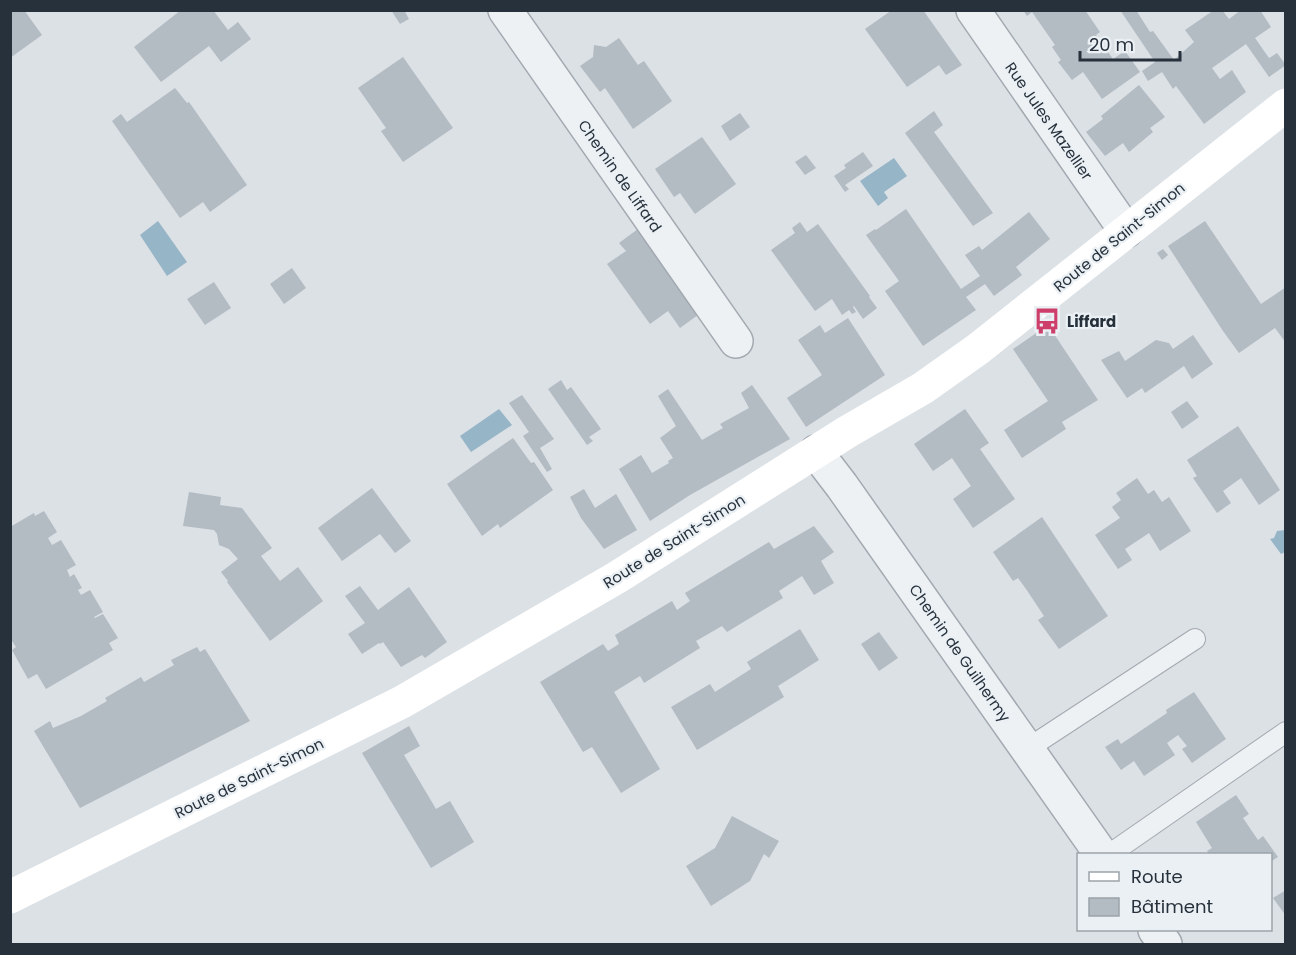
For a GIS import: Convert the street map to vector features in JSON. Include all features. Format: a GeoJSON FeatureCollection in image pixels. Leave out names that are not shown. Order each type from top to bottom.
{"type":"FeatureCollection","features":[{"type":"Feature","properties":{"kind":"main road","name":"Route de Saint-Simon"},"geometry":{"type":"LineString","coordinates":[[10,897],[402,702],[616,578],[922,388],[978,349],[1286,105]]}},
{"type":"Feature","properties":{"kind":"street","name":"Chemin de Liffard"},"geometry":{"type":"LineString","coordinates":[[505,10],[736,341]]}},
{"type":"Feature","properties":{"kind":"street","name":"Rue Jules Mazellier"},"geometry":{"type":"LineString","coordinates":[[973,10],[1126,231]]}},
{"type":"Feature","properties":{"kind":"street","name":"Chemin de Guilhermy"},"geometry":{"type":"LineString","coordinates":[[816,452],[1100,853]]}},
{"type":"Feature","properties":{"kind":"street"},"geometry":{"type":"LineString","coordinates":[[1156,931],[1165,945]]}},
{"type":"Feature","properties":{"kind":"lane"},"geometry":{"type":"LineString","coordinates":[[1027,749],[1195,639]]}},
{"type":"Feature","properties":{"kind":"lane"},"geometry":{"type":"LineString","coordinates":[[1113,853],[1286,732]]}},
{"type":"Feature","properties":{"kind":"water"},"geometry":{"type":"Polygon","coordinates":[[[894,158],[907,176],[884,192],[888,198],[878,206],[860,181],[894,158]]]}},
{"type":"Feature","properties":{"kind":"water"},"geometry":{"type":"Polygon","coordinates":[[[158,221],[187,262],[167,276],[140,235],[158,221]]]}},
{"type":"Feature","properties":{"kind":"water"},"geometry":{"type":"Polygon","coordinates":[[[499,409],[512,425],[471,452],[460,436],[499,409]]]}},
{"type":"Feature","properties":{"kind":"water"},"geometry":{"type":"Polygon","coordinates":[[[1285,530],[1285,552],[1281,554],[1270,539],[1274,538],[1277,531],[1285,530]]]}},
{"type":"Feature","properties":{"kind":"building"},"geometry":{"type":"Polygon","coordinates":[[[10,10],[24,10],[42,35],[10,58],[10,10]]]}},
{"type":"Feature","properties":{"kind":"building"},"geometry":{"type":"Polygon","coordinates":[[[181,10],[213,10],[228,30],[238,22],[251,39],[221,62],[209,46],[161,82],[134,47],[181,10]]]}},
{"type":"Feature","properties":{"kind":"building"},"geometry":{"type":"Polygon","coordinates":[[[391,10],[404,10],[409,19],[400,24],[391,10]]]}},
{"type":"Feature","properties":{"kind":"building"},"geometry":{"type":"Polygon","coordinates":[[[892,10],[923,10],[962,65],[946,75],[939,65],[907,87],[865,29],[892,10]]]}},
{"type":"Feature","properties":{"kind":"building"},"geometry":{"type":"Polygon","coordinates":[[[1023,10],[1085,10],[1100,32],[1096,35],[1113,59],[1125,51],[1140,72],[1102,99],[1083,72],[1072,80],[1058,62],[1061,60],[1052,47],[1055,45],[1032,12],[1027,16],[1023,10]]]}},
{"type":"Feature","properties":{"kind":"building"},"geometry":{"type":"Polygon","coordinates":[[[1120,10],[1136,10],[1150,32],[1153,31],[1174,60],[1194,42],[1185,30],[1214,10],[1222,10],[1229,19],[1241,10],[1260,10],[1271,27],[1255,38],[1269,58],[1277,53],[1286,65],[1269,77],[1246,44],[1212,68],[1220,79],[1232,70],[1246,92],[1204,124],[1176,86],[1173,89],[1162,72],[1148,81],[1142,71],[1155,62],[1120,10]]]}},
{"type":"Feature","properties":{"kind":"building"},"geometry":{"type":"Polygon","coordinates":[[[619,38],[638,65],[644,61],[672,101],[633,129],[605,88],[600,92],[580,66],[593,57],[594,45],[606,47],[619,38]]]}},
{"type":"Feature","properties":{"kind":"building"},"geometry":{"type":"Polygon","coordinates":[[[403,57],[453,128],[403,162],[381,131],[386,128],[358,88],[403,57]]]}},
{"type":"Feature","properties":{"kind":"building"},"geometry":{"type":"Polygon","coordinates":[[[1139,85],[1165,117],[1150,128],[1153,132],[1129,152],[1123,143],[1105,156],[1086,132],[1103,119],[1101,116],[1139,85]]]}},
{"type":"Feature","properties":{"kind":"building"},"geometry":{"type":"Polygon","coordinates":[[[175,88],[187,103],[189,102],[247,185],[210,212],[203,202],[180,218],[112,121],[121,114],[127,122],[175,88]]]}},
{"type":"Feature","properties":{"kind":"building"},"geometry":{"type":"Polygon","coordinates":[[[934,111],[943,125],[934,132],[993,213],[973,226],[905,133],[934,111]]]}},
{"type":"Feature","properties":{"kind":"building"},"geometry":{"type":"Polygon","coordinates":[[[740,113],[750,127],[730,141],[721,126],[740,113]]]}},
{"type":"Feature","properties":{"kind":"building"},"geometry":{"type":"Polygon","coordinates":[[[702,137],[736,184],[695,214],[680,193],[674,197],[655,169],[702,137]]]}},
{"type":"Feature","properties":{"kind":"building"},"geometry":{"type":"Polygon","coordinates":[[[863,152],[873,166],[845,185],[849,189],[845,192],[834,176],[846,168],[844,165],[863,152]]]}},
{"type":"Feature","properties":{"kind":"building"},"geometry":{"type":"Polygon","coordinates":[[[806,155],[816,168],[805,175],[795,162],[806,155]]]}},
{"type":"Feature","properties":{"kind":"building"},"geometry":{"type":"Polygon","coordinates":[[[906,209],[961,289],[980,276],[965,255],[979,246],[982,250],[1029,212],[1050,239],[1016,267],[1022,275],[994,296],[985,284],[966,297],[976,310],[923,346],[885,291],[899,281],[866,235],[906,209]]]}},
{"type":"Feature","properties":{"kind":"building"},"geometry":{"type":"Polygon","coordinates":[[[1205,221],[1261,304],[1286,287],[1286,343],[1275,328],[1239,353],[1223,331],[1168,246],[1205,221]]]}},
{"type":"Feature","properties":{"kind":"building"},"geometry":{"type":"Polygon","coordinates":[[[800,222],[807,232],[818,224],[870,296],[877,308],[863,319],[854,306],[856,312],[852,314],[849,310],[842,315],[832,299],[815,311],[771,250],[795,233],[792,228],[800,222]]]}},
{"type":"Feature","properties":{"kind":"building"},"geometry":{"type":"Polygon","coordinates":[[[642,226],[702,312],[680,328],[668,311],[650,324],[607,264],[626,251],[619,243],[642,226]]]}},
{"type":"Feature","properties":{"kind":"building"},"geometry":{"type":"Polygon","coordinates":[[[1163,249],[1168,255],[1162,260],[1157,253],[1163,249]]]}},
{"type":"Feature","properties":{"kind":"building"},"geometry":{"type":"Polygon","coordinates":[[[292,268],[306,288],[284,304],[270,284],[292,268]]]}},
{"type":"Feature","properties":{"kind":"building"},"geometry":{"type":"Polygon","coordinates":[[[214,282],[231,308],[205,325],[187,299],[214,282]]]}},
{"type":"Feature","properties":{"kind":"building"},"geometry":{"type":"Polygon","coordinates":[[[848,318],[885,375],[806,427],[787,398],[822,375],[798,340],[820,325],[825,333],[848,318]]]}},
{"type":"Feature","properties":{"kind":"building"},"geometry":{"type":"Polygon","coordinates":[[[1048,325],[1098,400],[1062,422],[1066,429],[1022,458],[1004,430],[1048,401],[1013,349],[1048,325]]]}},
{"type":"Feature","properties":{"kind":"building"},"geometry":{"type":"Polygon","coordinates":[[[1193,335],[1213,364],[1192,379],[1184,366],[1145,393],[1142,388],[1127,398],[1101,360],[1119,351],[1125,361],[1156,340],[1169,343],[1173,349],[1193,335]]]}},
{"type":"Feature","properties":{"kind":"building"},"geometry":{"type":"Polygon","coordinates":[[[561,380],[567,390],[571,387],[601,429],[589,437],[593,441],[587,445],[548,389],[561,380]]]}},
{"type":"Feature","properties":{"kind":"building"},"geometry":{"type":"Polygon","coordinates":[[[752,385],[790,439],[690,495],[650,521],[619,469],[641,455],[652,473],[673,458],[660,438],[676,426],[658,396],[668,389],[702,440],[723,428],[720,424],[749,408],[741,393],[752,385]]]}},
{"type":"Feature","properties":{"kind":"building"},"geometry":{"type":"Polygon","coordinates":[[[522,395],[554,439],[540,448],[552,469],[547,472],[523,436],[529,432],[509,403],[522,395]]]}},
{"type":"Feature","properties":{"kind":"building"},"geometry":{"type":"Polygon","coordinates":[[[1187,401],[1199,417],[1182,429],[1171,412],[1187,401]]]}},
{"type":"Feature","properties":{"kind":"building"},"geometry":{"type":"Polygon","coordinates":[[[965,409],[989,443],[980,449],[1015,499],[973,528],[953,499],[971,486],[952,458],[933,471],[914,444],[965,409]]]}},
{"type":"Feature","properties":{"kind":"building"},"geometry":{"type":"Polygon","coordinates":[[[1238,426],[1280,490],[1259,505],[1241,478],[1223,491],[1231,503],[1217,513],[1193,478],[1197,476],[1187,460],[1238,426]]]}},
{"type":"Feature","properties":{"kind":"building"},"geometry":{"type":"Polygon","coordinates":[[[513,438],[531,463],[534,462],[553,490],[500,528],[498,524],[482,536],[447,484],[513,438]]]}},
{"type":"Feature","properties":{"kind":"building"},"geometry":{"type":"Polygon","coordinates":[[[1137,478],[1148,494],[1154,490],[1162,502],[1169,497],[1191,531],[1160,551],[1149,533],[1125,549],[1132,560],[1118,569],[1095,535],[1120,518],[1112,507],[1121,500],[1116,493],[1137,478]]]}},
{"type":"Feature","properties":{"kind":"building"},"geometry":{"type":"Polygon","coordinates":[[[372,488],[411,541],[395,553],[380,534],[342,561],[318,528],[372,488]]]}},
{"type":"Feature","properties":{"kind":"building"},"geometry":{"type":"Polygon","coordinates":[[[584,489],[595,508],[616,494],[637,530],[604,549],[581,518],[570,497],[584,489]]]}},
{"type":"Feature","properties":{"kind":"building"},"geometry":{"type":"Polygon","coordinates":[[[189,492],[221,497],[220,505],[242,508],[272,548],[261,556],[280,581],[298,567],[323,601],[270,641],[221,572],[238,559],[229,549],[219,545],[214,530],[183,526],[189,492]]]}},
{"type":"Feature","properties":{"kind":"building"},"geometry":{"type":"Polygon","coordinates":[[[44,511],[57,532],[48,538],[52,545],[61,540],[76,565],[67,570],[70,577],[74,574],[82,588],[78,590],[81,595],[90,590],[103,612],[94,617],[103,614],[118,638],[109,643],[113,650],[46,689],[37,674],[28,679],[12,650],[16,647],[10,638],[10,527],[34,513],[35,516],[44,511]]]}},
{"type":"Feature","properties":{"kind":"building"},"geometry":{"type":"Polygon","coordinates":[[[1042,517],[1108,616],[1059,649],[1038,620],[1044,616],[1026,589],[1018,578],[1013,581],[993,552],[1042,517]]]}},
{"type":"Feature","properties":{"kind":"building"},"geometry":{"type":"Polygon","coordinates":[[[814,526],[834,552],[821,561],[834,583],[814,595],[802,576],[779,591],[783,598],[727,632],[722,626],[696,641],[700,648],[644,683],[640,676],[614,692],[660,769],[621,793],[592,747],[583,752],[540,682],[603,644],[608,651],[619,644],[615,635],[672,601],[677,610],[690,601],[685,593],[769,542],[774,549],[814,526]]]}},
{"type":"Feature","properties":{"kind":"building"},"geometry":{"type":"Polygon","coordinates":[[[360,586],[378,610],[409,587],[447,642],[425,658],[422,655],[401,667],[383,642],[362,654],[348,634],[365,623],[345,596],[360,586]]]}},
{"type":"Feature","properties":{"kind":"building"},"geometry":{"type":"Polygon","coordinates":[[[800,629],[819,660],[778,686],[784,697],[697,750],[671,707],[710,684],[715,692],[751,669],[747,662],[800,629]]]}},
{"type":"Feature","properties":{"kind":"building"},"geometry":{"type":"Polygon","coordinates":[[[879,632],[898,658],[879,671],[861,644],[879,632]]]}},
{"type":"Feature","properties":{"kind":"building"},"geometry":{"type":"Polygon","coordinates":[[[197,647],[200,652],[205,649],[250,721],[80,808],[34,731],[50,721],[53,728],[81,716],[107,701],[105,698],[141,677],[144,682],[174,665],[171,660],[197,647]]]}},
{"type":"Feature","properties":{"kind":"building"},"geometry":{"type":"Polygon","coordinates":[[[1194,692],[1226,739],[1192,763],[1182,749],[1187,746],[1178,735],[1167,743],[1175,755],[1144,776],[1134,761],[1121,770],[1105,747],[1118,739],[1121,744],[1194,692]]]}},
{"type":"Feature","properties":{"kind":"building"},"geometry":{"type":"Polygon","coordinates":[[[409,726],[420,746],[404,755],[436,809],[450,801],[474,842],[431,868],[362,753],[409,726]]]}},
{"type":"Feature","properties":{"kind":"building"},"geometry":{"type":"Polygon","coordinates":[[[1236,795],[1249,814],[1243,818],[1258,840],[1263,836],[1278,857],[1272,861],[1272,853],[1208,853],[1207,851],[1212,848],[1196,822],[1236,795]]]}},
{"type":"Feature","properties":{"kind":"building"},"geometry":{"type":"Polygon","coordinates":[[[732,816],[779,841],[769,858],[764,854],[750,881],[711,906],[686,866],[715,848],[732,816]]]}},
{"type":"Feature","properties":{"kind":"building"},"geometry":{"type":"Polygon","coordinates":[[[1286,890],[1286,916],[1273,898],[1286,890]]]}},
{"type":"Feature","properties":{"kind":"place","name":"Liffard"},"geometry":{"type":"Point","coordinates":[1047,321]}}]}
